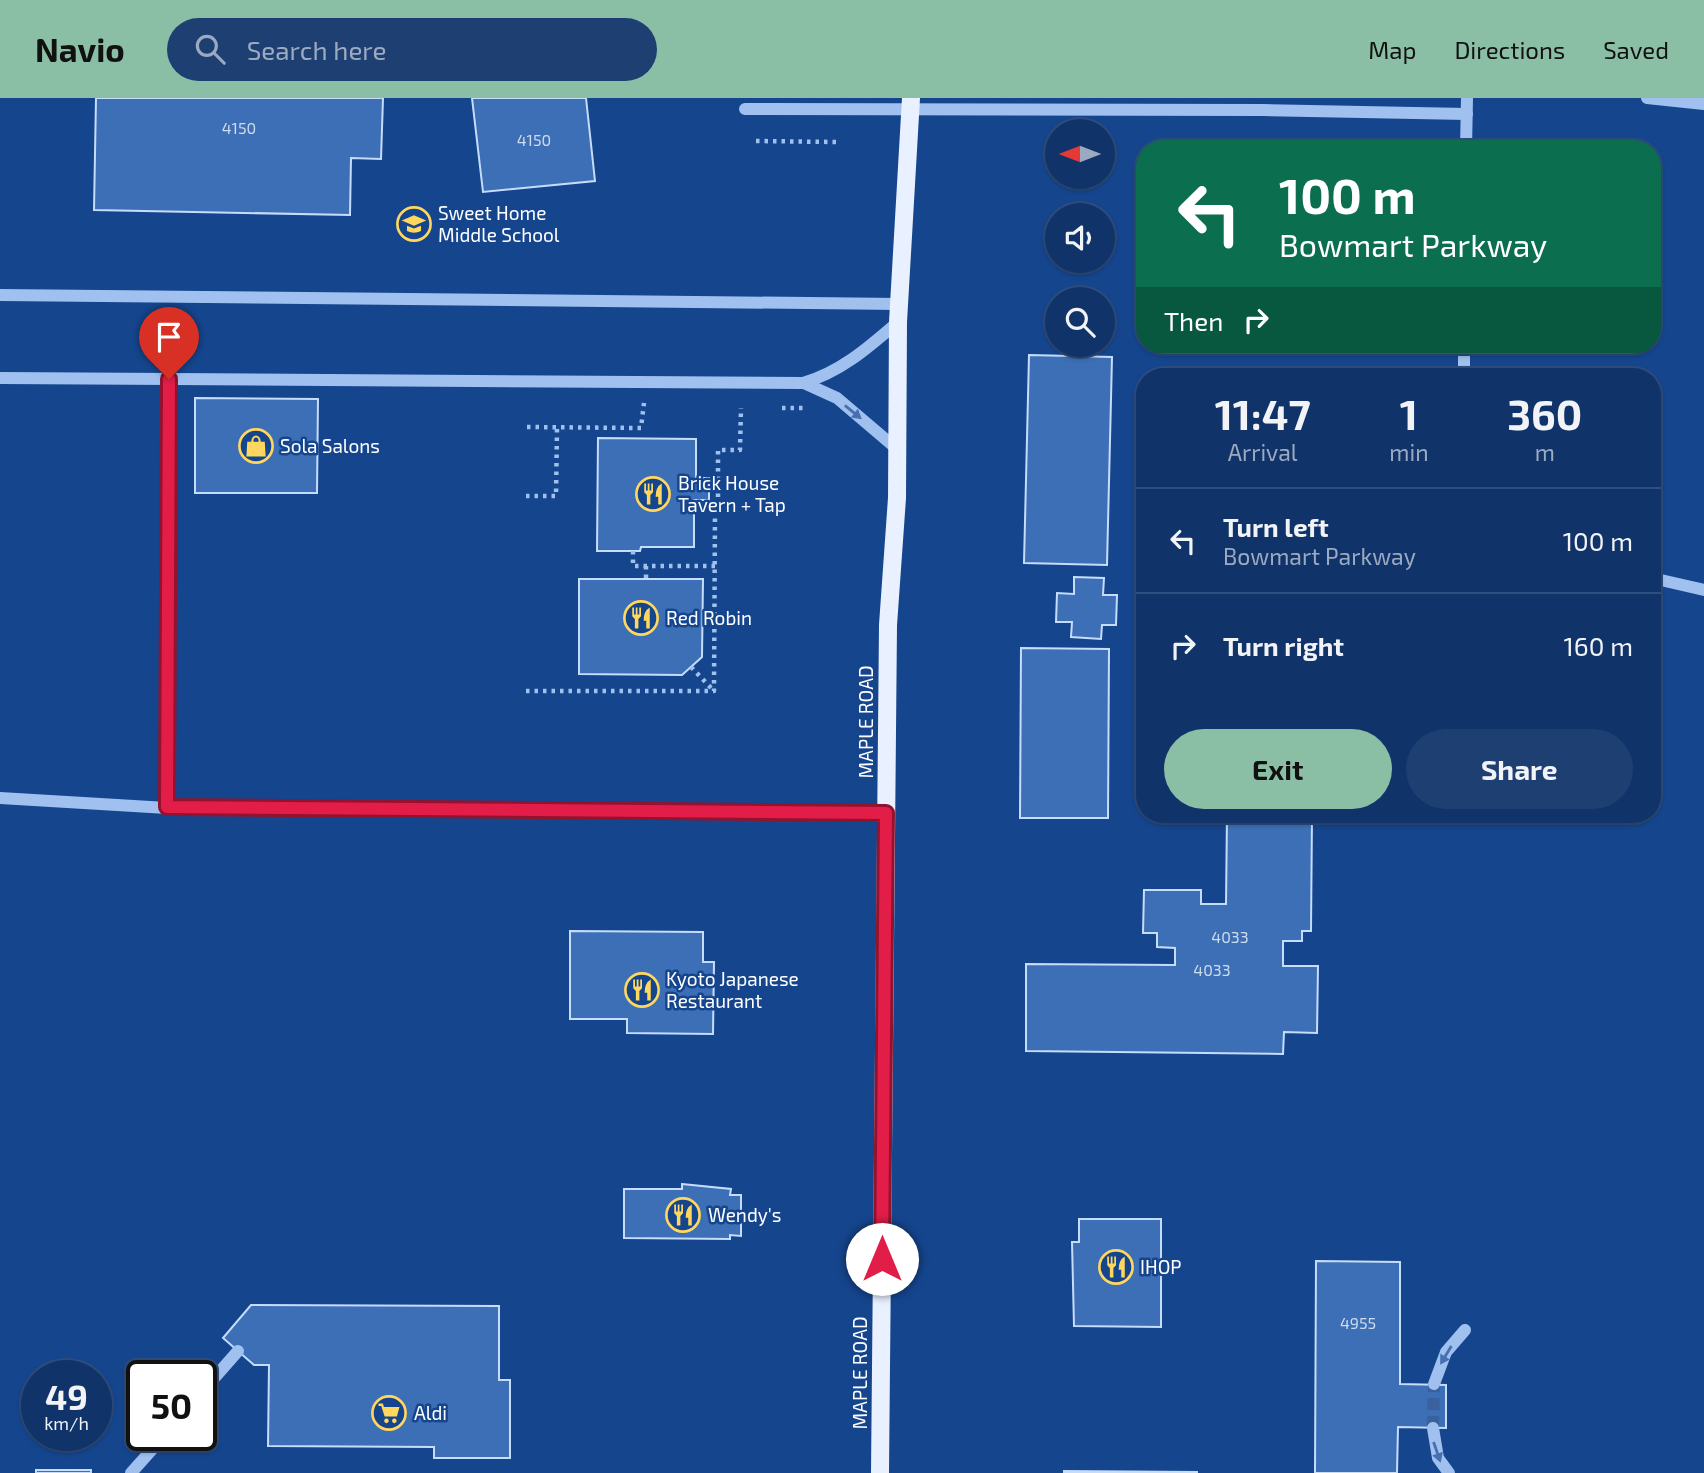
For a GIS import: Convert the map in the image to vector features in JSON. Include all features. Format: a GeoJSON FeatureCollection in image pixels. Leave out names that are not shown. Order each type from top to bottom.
{"type":"FeatureCollection","features":[{"type":"Feature","properties":{"kind":"main road","name":"MAPLE ROAD"},"geometry":{"type":"LineString","coordinates":[[880,1473],[888,625],[897,449],[899,313],[911,104]]}},
{"type":"Feature","properties":{"kind":"street"},"geometry":{"type":"LineString","coordinates":[[1466,140],[1467,98]]}},
{"type":"Feature","properties":{"kind":"street"},"geometry":{"type":"LineString","coordinates":[[1647,98],[1704,104]]}},
{"type":"Feature","properties":{"kind":"street"},"geometry":{"type":"LineString","coordinates":[[745,108],[911,104],[1467,114]]}},
{"type":"Feature","properties":{"kind":"street"},"geometry":{"type":"LineString","coordinates":[[0,295],[899,313]]}},
{"type":"Feature","properties":{"kind":"street"},"geometry":{"type":"LineString","coordinates":[[803,383],[846,363],[899,313]]}},
{"type":"Feature","properties":{"kind":"street"},"geometry":{"type":"LineString","coordinates":[[0,378],[803,383],[837,398],[897,449]]}},
{"type":"Feature","properties":{"kind":"street"},"geometry":{"type":"LineString","coordinates":[[167,807],[169,379]]}},
{"type":"Feature","properties":{"kind":"street"},"geometry":{"type":"LineString","coordinates":[[1661,580],[1704,590]]}},
{"type":"Feature","properties":{"kind":"street"},"geometry":{"type":"LineString","coordinates":[[0,798],[167,807],[886,813]]}},
{"type":"Feature","properties":{"kind":"street"},"geometry":{"type":"LineString","coordinates":[[1434,1384],[1446,1352],[1465,1330]]}},
{"type":"Feature","properties":{"kind":"street"},"geometry":{"type":"LineString","coordinates":[[217,1375],[238,1351]]}},
{"type":"Feature","properties":{"kind":"street"},"geometry":{"type":"LineString","coordinates":[[1433,1428],[1438,1458],[1449,1473]]}},
{"type":"Feature","properties":{"kind":"street"},"geometry":{"type":"LineString","coordinates":[[131,1473],[151,1451]]}},
{"type":"Feature","properties":{"kind":"path"},"geometry":{"type":"LineString","coordinates":[[756,141],[836,142]]}},
{"type":"Feature","properties":{"kind":"path"},"geometry":{"type":"LineString","coordinates":[[527,428],[640,428],[641,403],[654,403]]}},
{"type":"Feature","properties":{"kind":"path"},"geometry":{"type":"LineString","coordinates":[[714,691],[715,512],[719,504],[719,450],[740,450],[743,408],[734,404]]}},
{"type":"Feature","properties":{"kind":"path"},"geometry":{"type":"LineString","coordinates":[[526,496],[556,496],[557,428]]}},
{"type":"Feature","properties":{"kind":"path"},"geometry":{"type":"LineString","coordinates":[[709,489],[719,489]]}},
{"type":"Feature","properties":{"kind":"path"},"geometry":{"type":"LineString","coordinates":[[633,551],[633,566],[715,566]]}},
{"type":"Feature","properties":{"kind":"path"},"geometry":{"type":"LineString","coordinates":[[646,566],[646,579]]}},
{"type":"Feature","properties":{"kind":"path"},"geometry":{"type":"LineString","coordinates":[[691,667],[714,691]]}},
{"type":"Feature","properties":{"kind":"path"},"geometry":{"type":"LineString","coordinates":[[526,691],[714,691]]}},
{"type":"Feature","properties":{"kind":"building"},"geometry":{"type":"Polygon","coordinates":[[[96,98],[383,98],[381,159],[351,158],[350,215],[94,210],[96,98]]]}},
{"type":"Feature","properties":{"kind":"building","name":"Sweet Home Middle School"},"geometry":{"type":"Polygon","coordinates":[[[472,98],[586,98],[595,181],[483,192],[472,98]]]}},
{"type":"Feature","properties":{"kind":"building"},"geometry":{"type":"Polygon","coordinates":[[[1029,355],[1112,357],[1107,565],[1024,563],[1029,355]]]}},
{"type":"Feature","properties":{"kind":"building","name":"Sola Salons"},"geometry":{"type":"Polygon","coordinates":[[[195,398],[318,399],[317,493],[195,493],[195,398]]]}},
{"type":"Feature","properties":{"kind":"building","name":"Brick House Tavern + Tap"},"geometry":{"type":"Polygon","coordinates":[[[598,438],[696,439],[696,478],[709,478],[709,500],[694,500],[694,547],[641,547],[640,551],[597,551],[598,438]]]}},
{"type":"Feature","properties":{"kind":"building"},"geometry":{"type":"Polygon","coordinates":[[[1074,577],[1104,578],[1103,595],[1117,595],[1116,625],[1102,625],[1101,639],[1071,637],[1072,622],[1056,622],[1057,593],[1074,594],[1074,577]]]}},
{"type":"Feature","properties":{"kind":"building","name":"Red Robin"},"geometry":{"type":"Polygon","coordinates":[[[579,579],[703,579],[702,657],[682,675],[579,674],[579,579]]]}},
{"type":"Feature","properties":{"kind":"building"},"geometry":{"type":"Polygon","coordinates":[[[1021,648],[1109,649],[1108,818],[1020,818],[1021,648]]]}},
{"type":"Feature","properties":{"kind":"building"},"geometry":{"type":"Polygon","coordinates":[[[1227,823],[1312,823],[1311,931],[1302,931],[1302,941],[1283,941],[1283,966],[1318,966],[1317,1033],[1284,1032],[1283,1054],[1026,1051],[1026,964],[1175,965],[1175,948],[1157,947],[1157,933],[1143,933],[1144,890],[1201,890],[1201,904],[1226,904],[1227,823]]]}},
{"type":"Feature","properties":{"kind":"building","name":"Kyoto Japanese Restaurant"},"geometry":{"type":"Polygon","coordinates":[[[570,931],[703,932],[703,962],[714,962],[713,1034],[627,1033],[627,1019],[570,1019],[570,931]]]}},
{"type":"Feature","properties":{"kind":"building","name":"Wendy's"},"geometry":{"type":"Polygon","coordinates":[[[682,1184],[731,1189],[730,1195],[741,1195],[741,1236],[730,1235],[730,1239],[624,1238],[624,1189],[682,1189],[682,1184]]]}},
{"type":"Feature","properties":{"kind":"building","name":"IHOP"},"geometry":{"type":"Polygon","coordinates":[[[1079,1219],[1161,1219],[1161,1327],[1074,1326],[1072,1242],[1079,1242],[1079,1219]]]}},
{"type":"Feature","properties":{"kind":"building"},"geometry":{"type":"Polygon","coordinates":[[[1316,1261],[1400,1262],[1400,1384],[1446,1385],[1446,1428],[1398,1427],[1397,1473],[1315,1473],[1316,1261]]]}},
{"type":"Feature","properties":{"kind":"building","name":"Aldi"},"geometry":{"type":"Polygon","coordinates":[[[251,1305],[499,1306],[499,1380],[510,1380],[510,1458],[434,1458],[434,1447],[268,1446],[269,1365],[254,1365],[223,1338],[251,1305]]]}},
{"type":"Feature","properties":{"kind":"building"},"geometry":{"type":"Polygon","coordinates":[[[36,1470],[91,1470],[91,1473],[36,1473],[36,1470]]]}},
{"type":"Feature","properties":{"kind":"building"},"geometry":{"type":"Polygon","coordinates":[[[1197,1472],[1197,1473],[1064,1473],[1197,1472]]]}},
{"type":"Feature","properties":{"kind":"tunnel"},"geometry":{"type":"LineString","coordinates":[[1433,1428],[1434,1384]]}},
{"type":"Feature","properties":{"kind":"place","name":"Sweet Home Middle School"},"geometry":{"type":"Point","coordinates":[414,224]}},
{"type":"Feature","properties":{"kind":"place","name":"Sola Salons"},"geometry":{"type":"Point","coordinates":[256,446]}},
{"type":"Feature","properties":{"kind":"place","name":"Brick House Tavern + Tap"},"geometry":{"type":"Point","coordinates":[653,494]}},
{"type":"Feature","properties":{"kind":"place","name":"Red Robin"},"geometry":{"type":"Point","coordinates":[641,618]}},
{"type":"Feature","properties":{"kind":"place","name":"Kyoto Japanese Restaurant"},"geometry":{"type":"Point","coordinates":[642,990]}},
{"type":"Feature","properties":{"kind":"place","name":"Wendy's"},"geometry":{"type":"Point","coordinates":[683,1215]}},
{"type":"Feature","properties":{"kind":"place","name":"IHOP"},"geometry":{"type":"Point","coordinates":[1116,1267]}},
{"type":"Feature","properties":{"kind":"place","name":"Aldi"},"geometry":{"type":"Point","coordinates":[389,1413]}},
{"type":"Feature","properties":{"kind":"route"},"geometry":{"type":"LineString","coordinates":[[169,379],[167,807],[886,813],[882,1259]]}}]}
